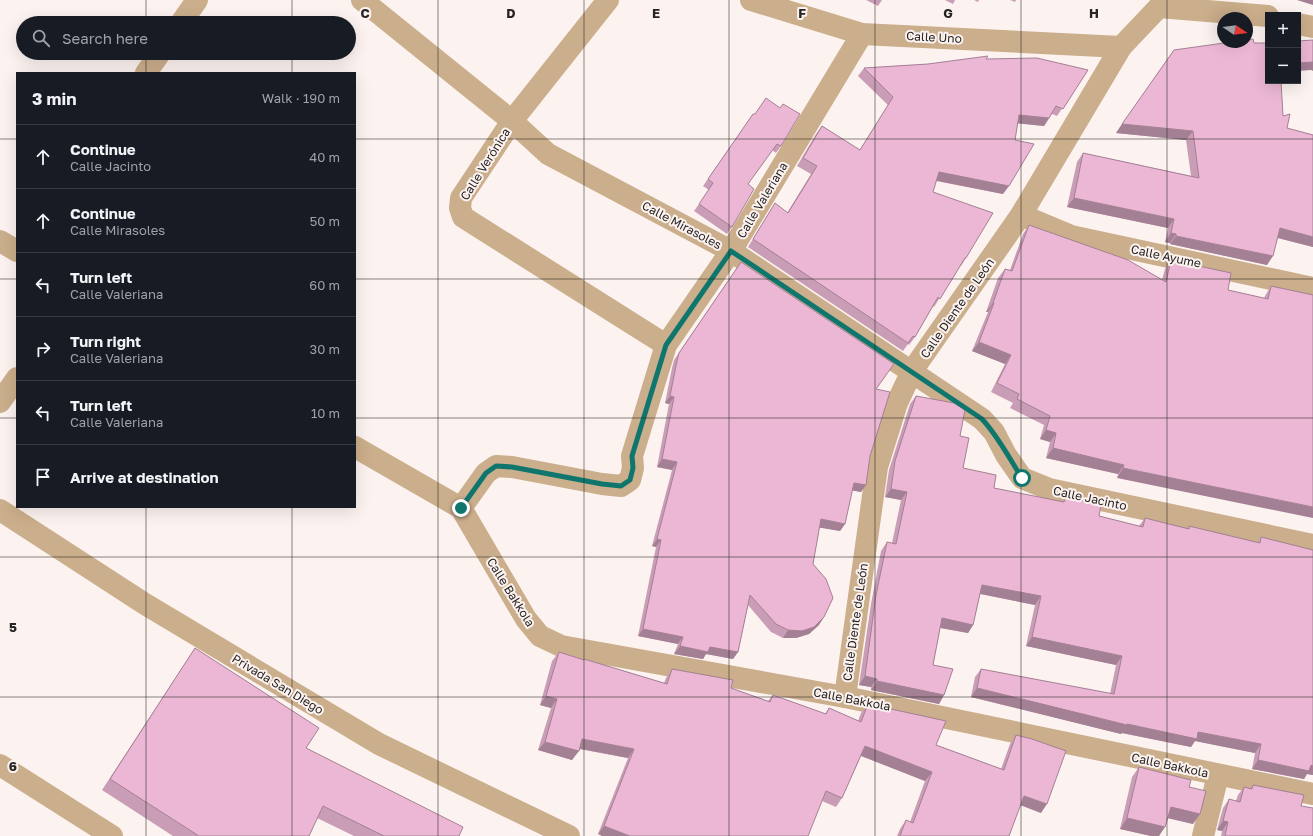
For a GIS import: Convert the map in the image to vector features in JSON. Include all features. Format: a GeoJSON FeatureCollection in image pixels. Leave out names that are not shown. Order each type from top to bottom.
{"type":"FeatureCollection","features":[{"type":"Feature","properties":{"kind":"street"},"geometry":{"type":"LineString","coordinates":[[186,16],[197,0]]}},
{"type":"Feature","properties":{"kind":"street","name":"Calle Mirasoles"},"geometry":{"type":"LineString","coordinates":[[362,0],[512,121],[548,154],[731,251],[912,371]]}},
{"type":"Feature","properties":{"kind":"street","name":"Calle Verónica"},"geometry":{"type":"LineString","coordinates":[[608,0],[512,121],[461,198],[460,208],[463,217],[666,345]]}},
{"type":"Feature","properties":{"kind":"street","name":"Calle Uno"},"geometry":{"type":"LineString","coordinates":[[751,0],[862,34],[1121,47]]}},
{"type":"Feature","properties":{"kind":"street"},"geometry":{"type":"LineString","coordinates":[[1154,4],[1268,11]]}},
{"type":"Feature","properties":{"kind":"street","name":"Calle Diente de León"},"geometry":{"type":"LineString","coordinates":[[845,697],[877,467],[897,403],[912,371],[1021,215],[1121,47],[1154,4]]}},
{"type":"Feature","properties":{"kind":"street"},"geometry":{"type":"LineString","coordinates":[[1301,25],[1313,27]]}},
{"type":"Feature","properties":{"kind":"street","name":"Calle Valeriana"},"geometry":{"type":"LineString","coordinates":[[461,508],[486,473],[496,466],[512,467],[602,484],[621,486],[630,480],[633,468],[632,456],[666,345],[731,251],[862,34]]}},
{"type":"Feature","properties":{"kind":"street"},"geometry":{"type":"LineString","coordinates":[[147,72],[155,60]]}},
{"type":"Feature","properties":{"kind":"street","name":"Calle Ayume"},"geometry":{"type":"LineString","coordinates":[[1021,215],[1071,236],[1313,288]]}},
{"type":"Feature","properties":{"kind":"street"},"geometry":{"type":"LineString","coordinates":[[0,241],[16,250]]}},
{"type":"Feature","properties":{"kind":"street","name":"Calle Jacinto"},"geometry":{"type":"LineString","coordinates":[[912,371],[982,419],[994,432],[1006,455],[1022,478],[1049,489],[1313,545]]}},
{"type":"Feature","properties":{"kind":"street"},"geometry":{"type":"LineString","coordinates":[[0,402],[16,379]]}},
{"type":"Feature","properties":{"kind":"street"},"geometry":{"type":"LineString","coordinates":[[356,448],[461,508]]}},
{"type":"Feature","properties":{"kind":"street","name":"Calle Bakkola"},"geometry":{"type":"LineString","coordinates":[[461,508],[526,619],[540,636],[561,646],[845,697],[1313,794]]}},
{"type":"Feature","properties":{"kind":"street","name":"Privada San Diego"},"geometry":{"type":"LineString","coordinates":[[0,510],[145,604],[379,744],[569,836]]}},
{"type":"Feature","properties":{"kind":"street"},"geometry":{"type":"LineString","coordinates":[[0,765],[112,836]]}},
{"type":"Feature","properties":{"kind":"street"},"geometry":{"type":"LineString","coordinates":[[1203,836],[1218,775]]}},
{"type":"Feature","properties":{"kind":"building"},"geometry":{"type":"Polygon","coordinates":[[[1253,39],[1254,43],[1265,43],[1265,84],[1281,84],[1283,116],[1290,114],[1287,128],[1313,135],[1313,237],[1280,228],[1273,256],[1176,236],[1176,234],[1171,233],[1174,219],[1074,198],[1083,153],[1199,178],[1193,131],[1122,124],[1174,50],[1217,44],[1217,48],[1253,48],[1253,39]]]}},
{"type":"Feature","properties":{"kind":"building"},"geometry":{"type":"Polygon","coordinates":[[[1313,40],[1313,62],[1301,63],[1301,41],[1313,40]]]}},
{"type":"Feature","properties":{"kind":"building"},"geometry":{"type":"Polygon","coordinates":[[[988,56],[986,59],[1037,58],[1088,70],[1063,109],[1056,106],[1049,118],[1019,115],[1015,140],[1034,144],[1009,186],[939,172],[933,192],[993,213],[940,299],[938,297],[915,337],[913,336],[908,343],[753,239],[775,203],[788,213],[817,166],[803,158],[822,126],[860,150],[893,97],[864,68],[928,64],[988,56]]]}},
{"type":"Feature","properties":{"kind":"building"},"geometry":{"type":"Polygon","coordinates":[[[766,98],[780,108],[783,104],[800,114],[781,146],[777,144],[748,184],[754,189],[732,227],[699,204],[713,183],[708,179],[753,114],[755,114],[766,98]]]}},
{"type":"Feature","properties":{"kind":"building"},"geometry":{"type":"Polygon","coordinates":[[[1029,225],[1128,260],[1166,282],[1171,260],[1231,273],[1228,290],[1268,299],[1271,286],[1313,295],[1313,507],[1123,468],[1124,465],[1053,448],[1056,433],[1046,430],[1050,416],[1017,399],[1019,394],[997,383],[1011,355],[979,342],[1005,269],[1012,271],[1029,225]]]}},
{"type":"Feature","properties":{"kind":"building"},"geometry":{"type":"Polygon","coordinates":[[[741,262],[894,364],[876,389],[890,392],[870,456],[866,485],[854,483],[845,524],[821,519],[813,564],[826,579],[833,598],[824,617],[814,627],[802,631],[788,630],[776,624],[750,595],[738,652],[710,647],[708,652],[680,646],[683,637],[643,629],[661,540],[657,539],[677,462],[662,459],[674,397],[670,396],[679,353],[741,262]]]}},
{"type":"Feature","properties":{"kind":"building"},"geometry":{"type":"Polygon","coordinates":[[[916,396],[954,403],[965,410],[960,436],[969,438],[963,468],[996,475],[994,488],[1064,502],[1066,497],[1101,505],[1099,516],[1143,527],[1145,518],[1189,529],[1189,526],[1260,543],[1261,537],[1313,550],[1313,766],[1311,765],[1309,771],[1258,760],[1261,744],[1198,732],[1197,739],[1127,725],[977,688],[981,669],[1114,694],[1122,656],[1032,637],[1041,596],[982,585],[973,625],[942,618],[933,665],[953,669],[944,695],[877,681],[877,679],[865,676],[876,595],[887,542],[896,544],[907,492],[891,489],[895,461],[916,396]]]}},
{"type":"Feature","properties":{"kind":"building"},"geometry":{"type":"Polygon","coordinates":[[[195,648],[319,728],[306,748],[463,827],[459,836],[384,836],[323,806],[309,836],[199,836],[110,779],[195,648]]]}},
{"type":"Feature","properties":{"kind":"building"},"geometry":{"type":"Polygon","coordinates":[[[559,652],[667,684],[672,669],[733,680],[731,688],[770,702],[773,695],[826,714],[829,708],[861,722],[868,704],[946,721],[936,745],[1004,770],[1016,735],[1066,751],[1047,804],[1024,796],[1009,836],[900,836],[906,820],[913,823],[932,772],[865,746],[842,798],[826,791],[808,836],[630,836],[604,826],[634,749],[582,739],[579,751],[545,742],[557,699],[546,696],[559,652]]]}},
{"type":"Feature","properties":{"kind":"building"},"geometry":{"type":"Polygon","coordinates":[[[1139,767],[1191,780],[1189,787],[1206,791],[1200,814],[1171,807],[1165,827],[1127,818],[1139,767]]]}},
{"type":"Feature","properties":{"kind":"building"},"geometry":{"type":"Polygon","coordinates":[[[1253,785],[1304,795],[1301,806],[1313,808],[1313,836],[1225,836],[1228,822],[1223,821],[1229,799],[1240,802],[1244,787],[1252,789],[1253,785]]]}},
{"type":"Feature","properties":{"kind":"route"},"geometry":{"type":"LineString","coordinates":[[461,508],[486,473],[496,466],[512,467],[602,484],[621,486],[630,480],[633,468],[632,456],[666,345],[731,251],[982,419],[994,432],[1006,455],[1022,478]]}}]}
